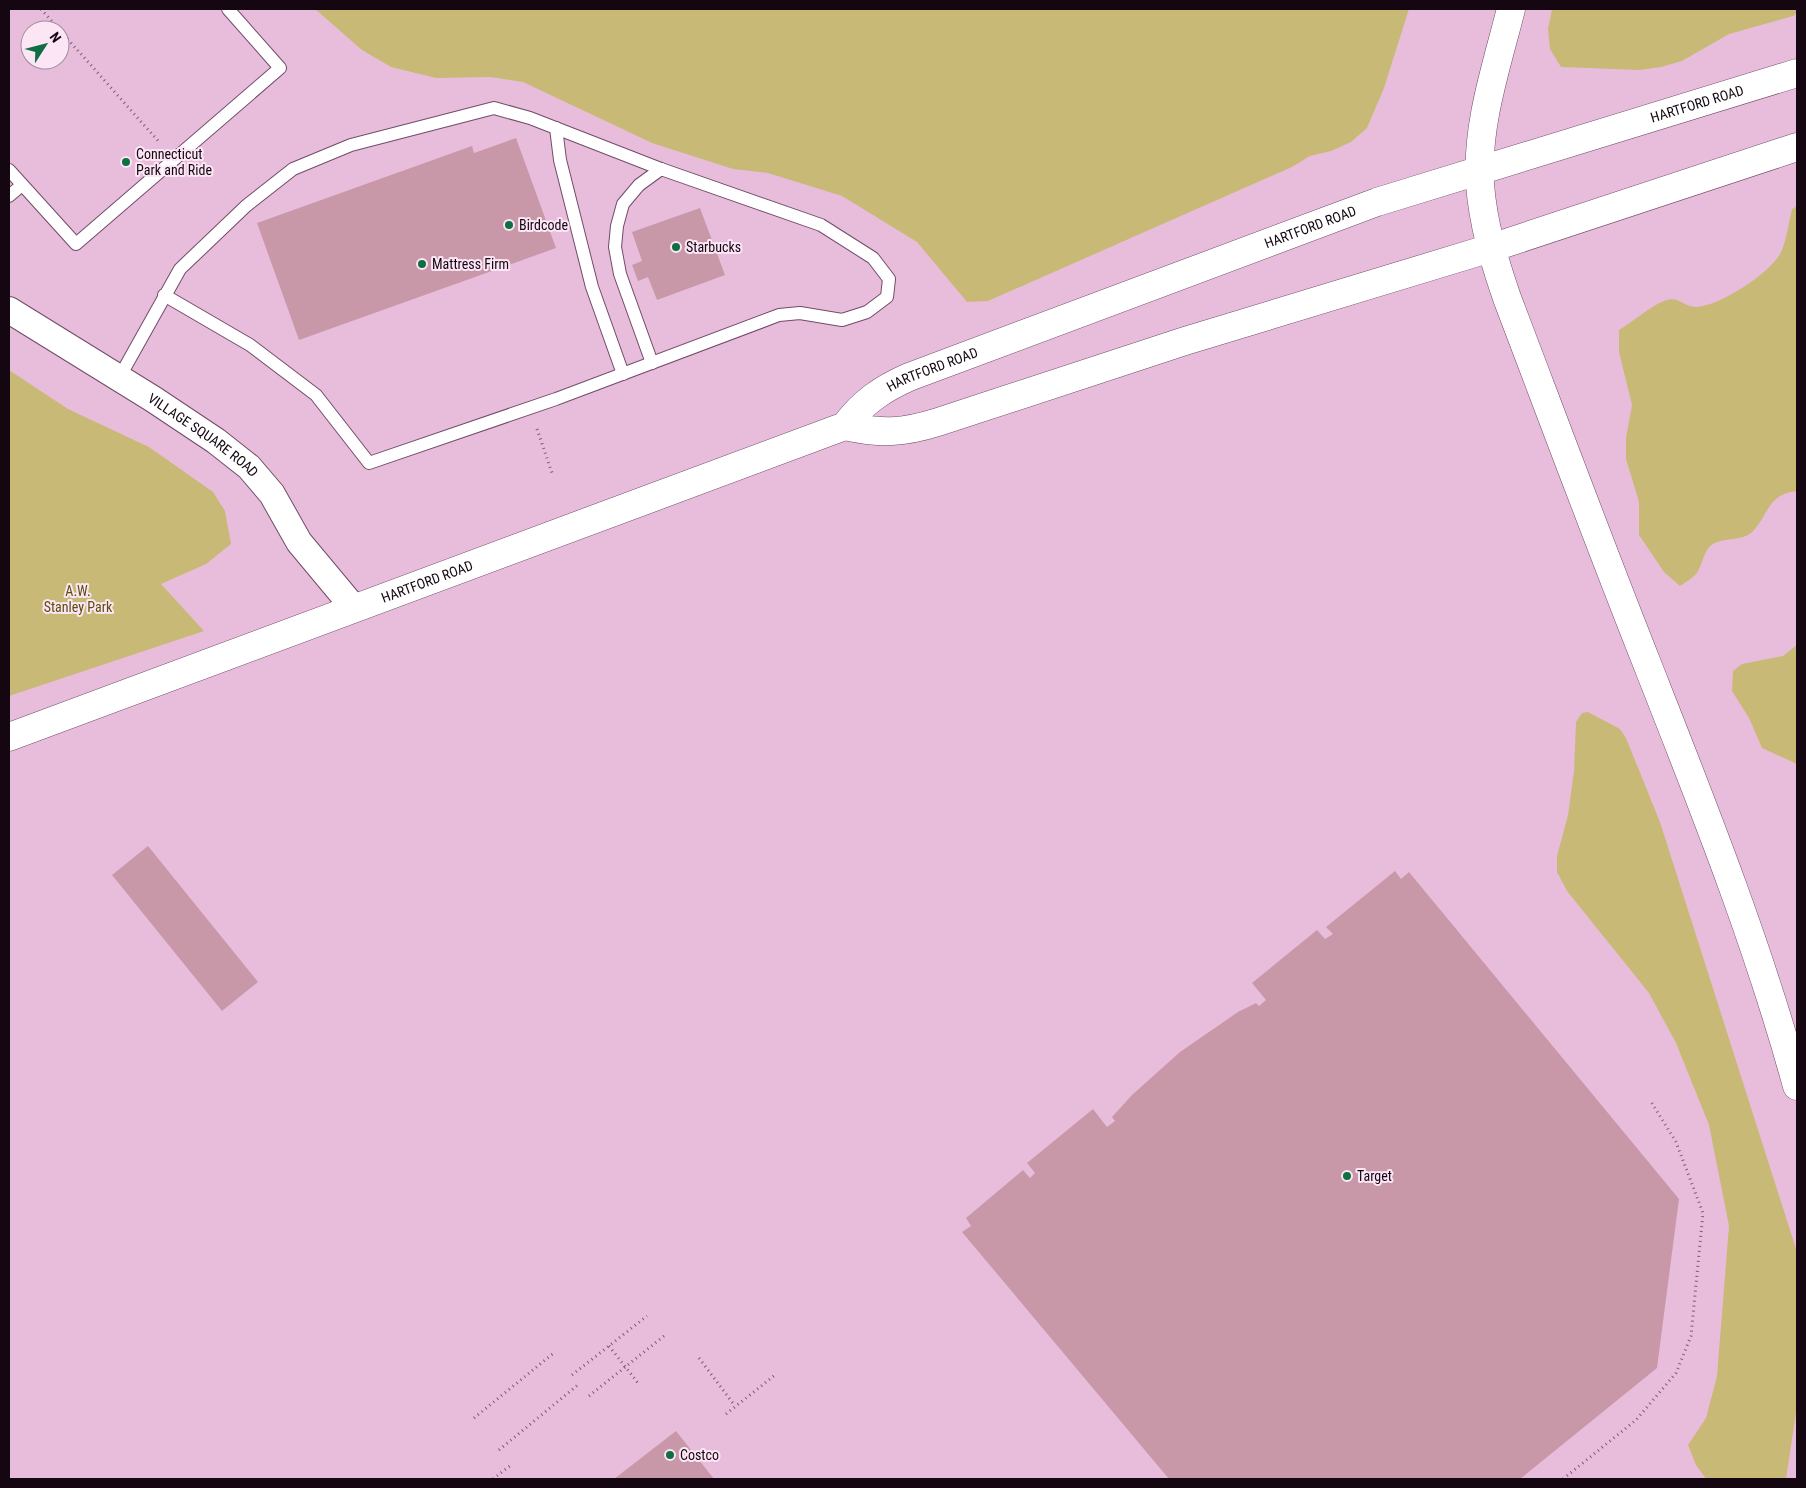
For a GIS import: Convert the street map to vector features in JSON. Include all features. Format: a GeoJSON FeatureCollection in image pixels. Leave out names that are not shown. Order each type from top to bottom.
{"type":"FeatureCollection","features":[{"type":"Feature","properties":{"kind":"main road"},"geometry":{"type":"LineString","coordinates":[[1511,9],[1486,111],[1481,146],[1480,170],[1483,211],[1491,248],[1507,298],[1737,896],[1778,1018],[1797,1086]]}},
{"type":"Feature","properties":{"kind":"main road","name":"HARTFORD ROAD"},"geometry":{"type":"LineString","coordinates":[[9,737],[845,426],[858,409],[871,398],[887,387],[909,377],[1356,209],[1797,73]]}},
{"type":"Feature","properties":{"kind":"main road"},"geometry":{"type":"LineString","coordinates":[[845,426],[879,432],[923,427],[1185,341],[1491,248],[1797,147]]}},
{"type":"Feature","properties":{"kind":"street","name":"VILLAGE SQUARE ROAD"},"geometry":{"type":"LineString","coordinates":[[9,310],[216,441],[249,468],[272,494],[299,542],[354,608]]}},
{"type":"Feature","properties":{"kind":"lane"},"geometry":{"type":"LineString","coordinates":[[9,170],[76,244],[280,68],[228,9]]}},
{"type":"Feature","properties":{"kind":"lane"},"geometry":{"type":"LineString","coordinates":[[119,378],[164,295],[180,269],[246,206],[293,169],[351,146],[494,108],[530,118],[661,170],[821,225],[873,258],[889,279],[887,298],[868,312],[842,320],[800,313],[779,315],[527,409],[369,463],[316,395],[250,345],[164,295]]}},
{"type":"Feature","properties":{"kind":"lane"},"geometry":{"type":"LineString","coordinates":[[556,128],[560,160],[592,287],[623,374]]}},
{"type":"Feature","properties":{"kind":"lane"},"geometry":{"type":"LineString","coordinates":[[652,363],[620,274],[615,247],[617,226],[623,204],[639,185],[661,170]]}},
{"type":"Feature","properties":{"kind":"lane"},"geometry":{"type":"LineString","coordinates":[[9,196],[22,184]]}},
{"type":"Feature","properties":{"kind":"path"},"geometry":{"type":"LineString","coordinates":[[41,9],[174,159]]}},
{"type":"Feature","properties":{"kind":"path"},"geometry":{"type":"LineString","coordinates":[[527,409],[537,428],[552,473]]}},
{"type":"Feature","properties":{"kind":"path"},"geometry":{"type":"LineString","coordinates":[[1563,1479],[1636,1420],[1676,1373],[1691,1336],[1703,1213],[1676,1142],[1650,1100]]}},
{"type":"Feature","properties":{"kind":"path"},"geometry":{"type":"LineString","coordinates":[[572,1375],[648,1316]]}},
{"type":"Feature","properties":{"kind":"path"},"geometry":{"type":"LineString","coordinates":[[590,1396],[664,1336]]}},
{"type":"Feature","properties":{"kind":"path"},"geometry":{"type":"LineString","coordinates":[[609,1346],[638,1383]]}},
{"type":"Feature","properties":{"kind":"path"},"geometry":{"type":"LineString","coordinates":[[474,1418],[555,1352]]}},
{"type":"Feature","properties":{"kind":"path"},"geometry":{"type":"LineString","coordinates":[[699,1358],[735,1406]]}},
{"type":"Feature","properties":{"kind":"path"},"geometry":{"type":"LineString","coordinates":[[726,1414],[775,1375]]}},
{"type":"Feature","properties":{"kind":"path"},"geometry":{"type":"LineString","coordinates":[[499,1450],[579,1384]]}},
{"type":"Feature","properties":{"kind":"path"},"geometry":{"type":"LineString","coordinates":[[493,1479],[511,1465]]}},
{"type":"Feature","properties":{"kind":"green space"},"geometry":{"type":"Polygon","coordinates":[[[315,9],[1409,9],[1384,88],[1367,128],[1351,142],[1331,151],[1310,156],[1292,167],[988,301],[967,302],[917,242],[842,196],[768,173],[733,169],[652,143],[523,82],[490,77],[436,78],[391,67],[362,50],[315,9]]]}},
{"type":"Feature","properties":{"kind":"green space"},"geometry":{"type":"Polygon","coordinates":[[[1552,9],[1797,9],[1797,13],[1793,16],[1729,34],[1682,61],[1640,70],[1561,67],[1550,49],[1548,29],[1552,9]]]}},
{"type":"Feature","properties":{"kind":"green space"},"geometry":{"type":"Polygon","coordinates":[[[1797,206],[1797,491],[1780,496],[1774,501],[1758,525],[1749,534],[1710,546],[1697,573],[1680,586],[1664,572],[1639,535],[1639,502],[1626,459],[1626,438],[1632,405],[1619,352],[1619,330],[1647,310],[1664,301],[1674,299],[1696,307],[1718,301],[1745,286],[1777,259],[1787,235],[1792,209],[1797,206]]]}},
{"type":"Feature","properties":{"kind":"green space","name":"A.W. Stanley Park"},"geometry":{"type":"Polygon","coordinates":[[[9,370],[68,409],[149,447],[213,492],[225,511],[231,544],[206,564],[161,584],[204,631],[9,696],[9,370]]]}},
{"type":"Feature","properties":{"kind":"green space"},"geometry":{"type":"Polygon","coordinates":[[[1797,645],[1797,764],[1762,748],[1749,718],[1732,691],[1733,671],[1742,664],[1783,656],[1797,645]]]}},
{"type":"Feature","properties":{"kind":"green space"},"geometry":{"type":"Polygon","coordinates":[[[1588,712],[1620,729],[1626,738],[1660,822],[1797,1252],[1797,1406],[1786,1479],[1706,1479],[1696,1465],[1688,1445],[1706,1418],[1717,1376],[1729,1226],[1709,1125],[1676,1043],[1649,993],[1567,891],[1557,872],[1557,856],[1568,815],[1574,771],[1576,722],[1582,713],[1588,712]]]}},
{"type":"Feature","properties":{"kind":"building"},"geometry":{"type":"Polygon","coordinates":[[[516,138],[556,248],[299,340],[257,223],[472,146],[474,153],[516,138]]]}},
{"type":"Feature","properties":{"kind":"building","name":"Starbucks"},"geometry":{"type":"Polygon","coordinates":[[[700,208],[725,275],[657,300],[648,277],[638,281],[632,265],[642,261],[632,232],[700,208]]]}},
{"type":"Feature","properties":{"kind":"building"},"geometry":{"type":"Polygon","coordinates":[[[148,846],[258,982],[222,1011],[112,875],[148,846]]]}},
{"type":"Feature","properties":{"kind":"building","name":"Target"},"geometry":{"type":"Polygon","coordinates":[[[1395,871],[1401,879],[1409,872],[1679,1199],[1657,1368],[1520,1479],[1169,1479],[962,1232],[971,1226],[966,1218],[1023,1170],[1030,1178],[1035,1173],[1027,1163],[1093,1109],[1107,1127],[1115,1121],[1112,1117],[1132,1095],[1180,1052],[1238,1012],[1256,1003],[1259,1006],[1266,1000],[1252,983],[1317,930],[1325,939],[1333,934],[1326,927],[1395,871]]]}},
{"type":"Feature","properties":{"kind":"building","name":"Costco"},"geometry":{"type":"Polygon","coordinates":[[[676,1431],[714,1479],[614,1479],[676,1431]]]}},
{"type":"Feature","properties":{"kind":"place","name":"Connecticut Park and Ride"},"geometry":{"type":"Point","coordinates":[126,162]}},
{"type":"Feature","properties":{"kind":"place","name":"Birdcode"},"geometry":{"type":"Point","coordinates":[509,225]}},
{"type":"Feature","properties":{"kind":"place","name":"Starbucks"},"geometry":{"type":"Point","coordinates":[676,247]}},
{"type":"Feature","properties":{"kind":"place","name":"Mattress Firm"},"geometry":{"type":"Point","coordinates":[422,264]}},
{"type":"Feature","properties":{"kind":"place","name":"Target"},"geometry":{"type":"Point","coordinates":[1347,1176]}},
{"type":"Feature","properties":{"kind":"place","name":"Costco"},"geometry":{"type":"Point","coordinates":[670,1455]}}]}
